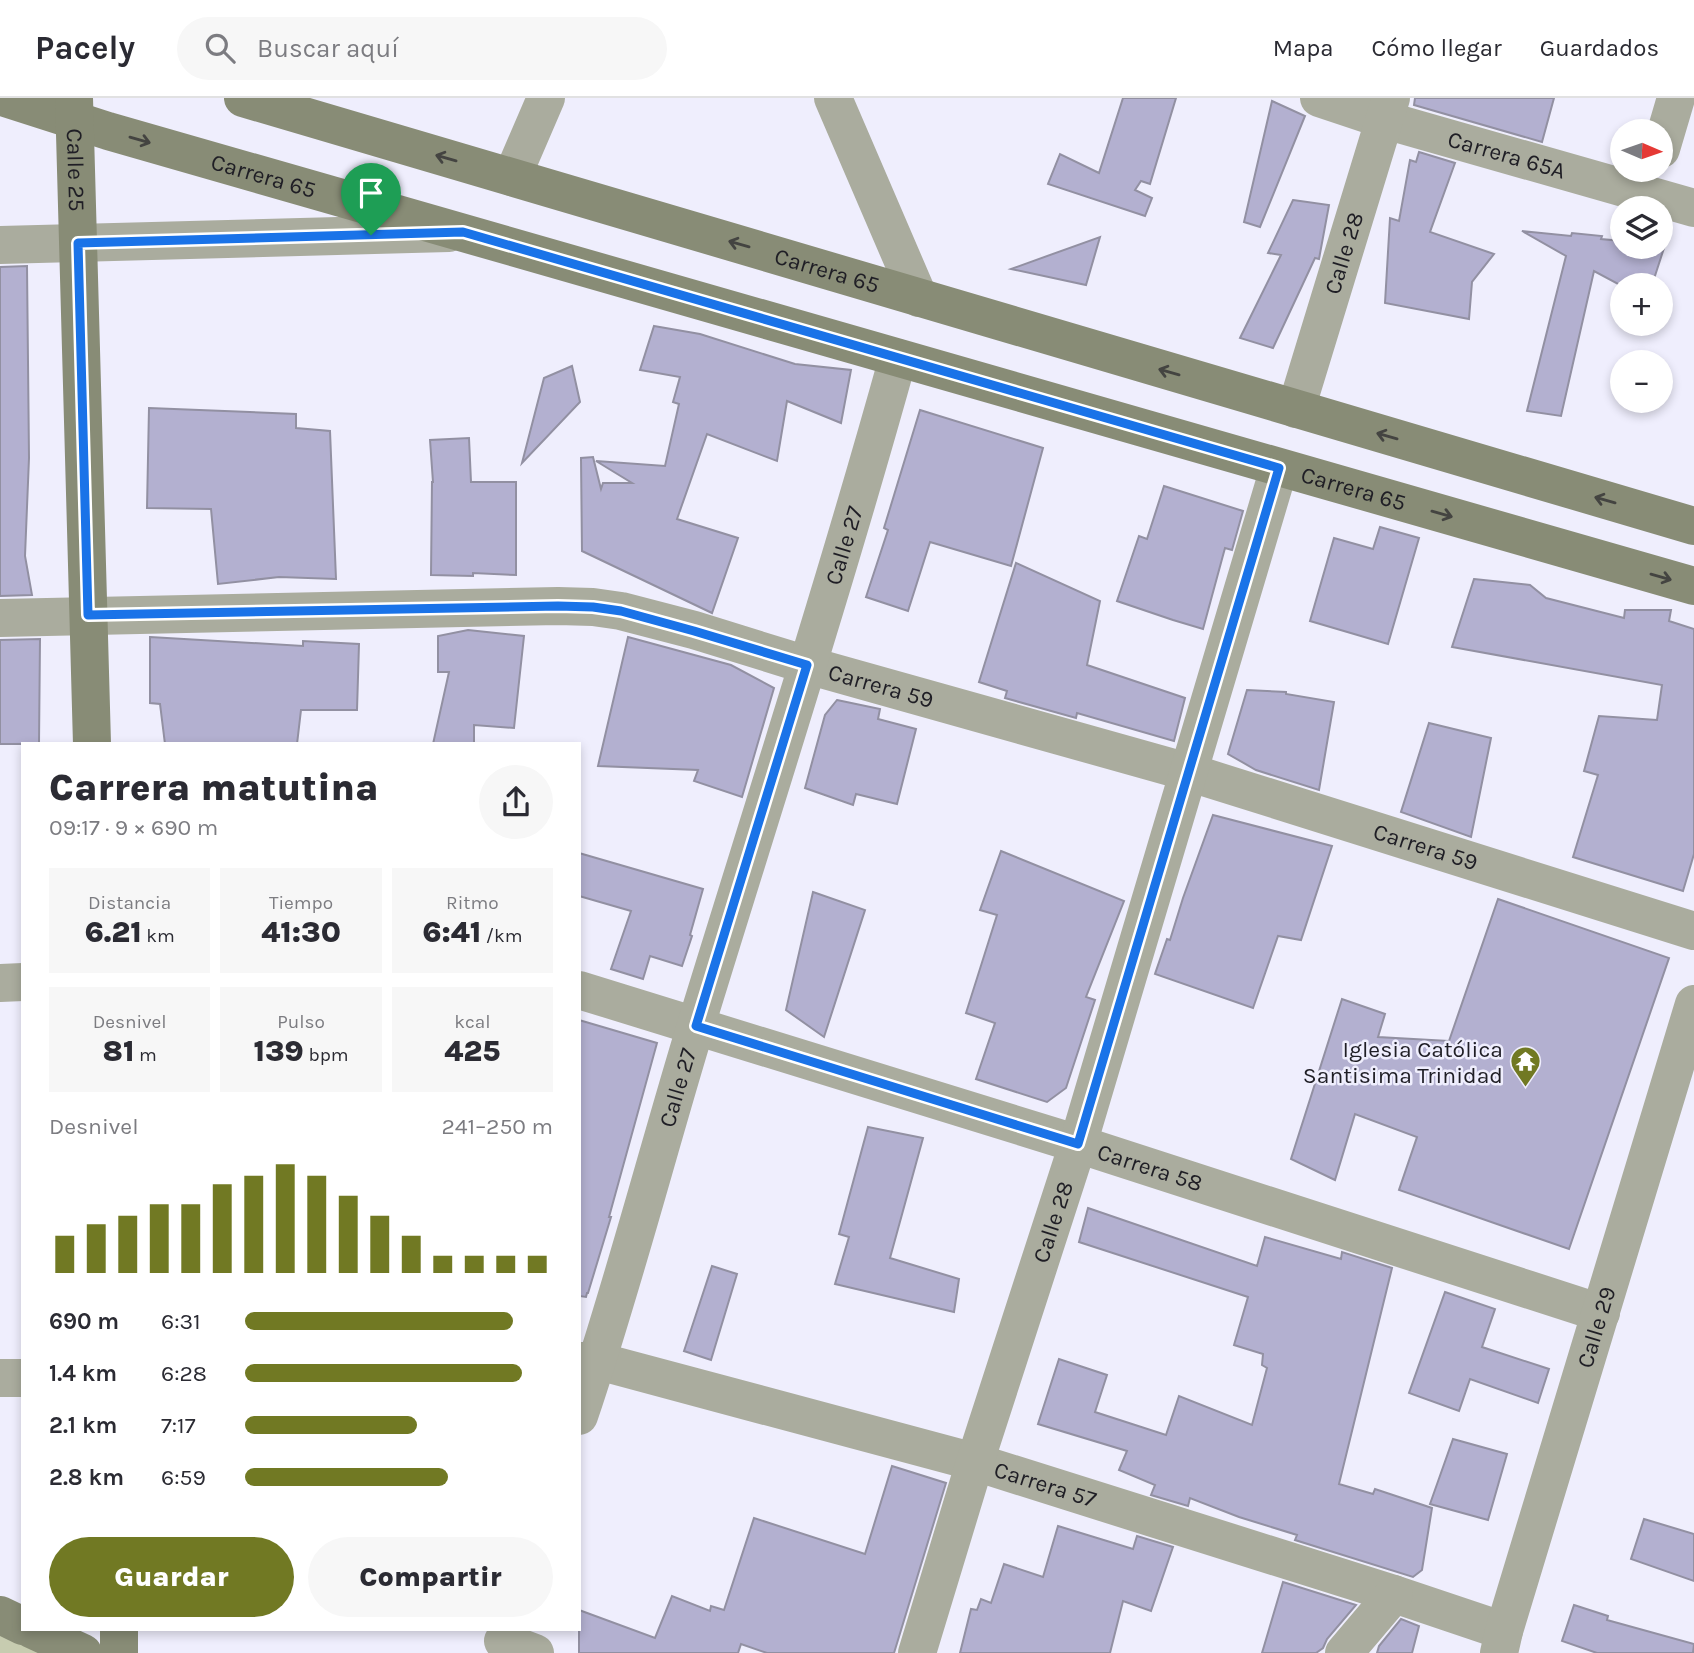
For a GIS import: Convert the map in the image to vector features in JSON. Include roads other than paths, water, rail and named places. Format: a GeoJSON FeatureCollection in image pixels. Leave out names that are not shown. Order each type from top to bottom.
{"type":"FeatureCollection","features":[{"type":"Feature","properties":{"kind":"main road","name":"Carrera 65"},"geometry":{"type":"LineString","coordinates":[[5,98],[74,110],[463,232],[1694,586]]}},
{"type":"Feature","properties":{"kind":"main road","name":"Carrera 65"},"geometry":{"type":"LineString","coordinates":[[243,98],[1694,526]]}},
{"type":"Feature","properties":{"kind":"main road","name":"Calle 25"},"geometry":{"type":"LineString","coordinates":[[74,110],[92,742]]}},
{"type":"Feature","properties":{"kind":"main road"},"geometry":{"type":"LineString","coordinates":[[0,1615],[21,1625]]}},
{"type":"Feature","properties":{"kind":"main road"},"geometry":{"type":"LineString","coordinates":[[35,1631],[83,1653]]}},
{"type":"Feature","properties":{"kind":"main road"},"geometry":{"type":"LineString","coordinates":[[119,1631],[119,1653]]}},
{"type":"Feature","properties":{"kind":"street"},"geometry":{"type":"LineString","coordinates":[[512,177],[547,98]]}},
{"type":"Feature","properties":{"kind":"street"},"geometry":{"type":"LineString","coordinates":[[832,98],[919,298]]}},
{"type":"Feature","properties":{"kind":"street","name":"Carrera 65A"},"geometry":{"type":"LineString","coordinates":[[1319,98],[1388,109],[1651,183],[1694,208]]}},
{"type":"Feature","properties":{"kind":"street"},"geometry":{"type":"LineString","coordinates":[[1670,119],[1676,98]]}},
{"type":"Feature","properties":{"kind":"street","name":"Calle 28"},"geometry":{"type":"LineString","coordinates":[[1296,409],[1388,109]]}},
{"type":"Feature","properties":{"kind":"street"},"geometry":{"type":"LineString","coordinates":[[0,245],[463,232]]}},
{"type":"Feature","properties":{"kind":"street","name":"Calle 27"},"geometry":{"type":"LineString","coordinates":[[581,1405],[589,1361],[696,1026],[898,358]]}},
{"type":"Feature","properties":{"kind":"street","name":"Calle 28"},"geometry":{"type":"LineString","coordinates":[[917,1653],[975,1462],[1078,1144],[1279,468]]}},
{"type":"Feature","properties":{"kind":"street","name":"Carrera 59"},"geometry":{"type":"LineString","coordinates":[[0,618],[558,606],[621,611],[1188,772],[1694,931]]}},
{"type":"Feature","properties":{"kind":"street"},"geometry":{"type":"LineString","coordinates":[[0,983],[21,982]]}},
{"type":"Feature","properties":{"kind":"street","name":"Carrera 58"},"geometry":{"type":"LineString","coordinates":[[581,991],[1078,1144],[1601,1313]]}},
{"type":"Feature","properties":{"kind":"street","name":"Calle 29"},"geometry":{"type":"LineString","coordinates":[[1502,1642],[1601,1313],[1685,1069],[1694,1004]]}},
{"type":"Feature","properties":{"kind":"street","name":"Carrera 57"},"geometry":{"type":"LineString","coordinates":[[589,1361],[975,1462],[1394,1594],[1502,1642]]}},
{"type":"Feature","properties":{"kind":"street"},"geometry":{"type":"LineString","coordinates":[[0,1378],[21,1378]]}},
{"type":"Feature","properties":{"kind":"street"},"geometry":{"type":"LineString","coordinates":[[1343,1653],[1394,1594]]}},
{"type":"Feature","properties":{"kind":"place","name":"Iglesia Católica Santisima Trinidad"},"geometry":{"type":"Point","coordinates":[1526,1089]}}]}
